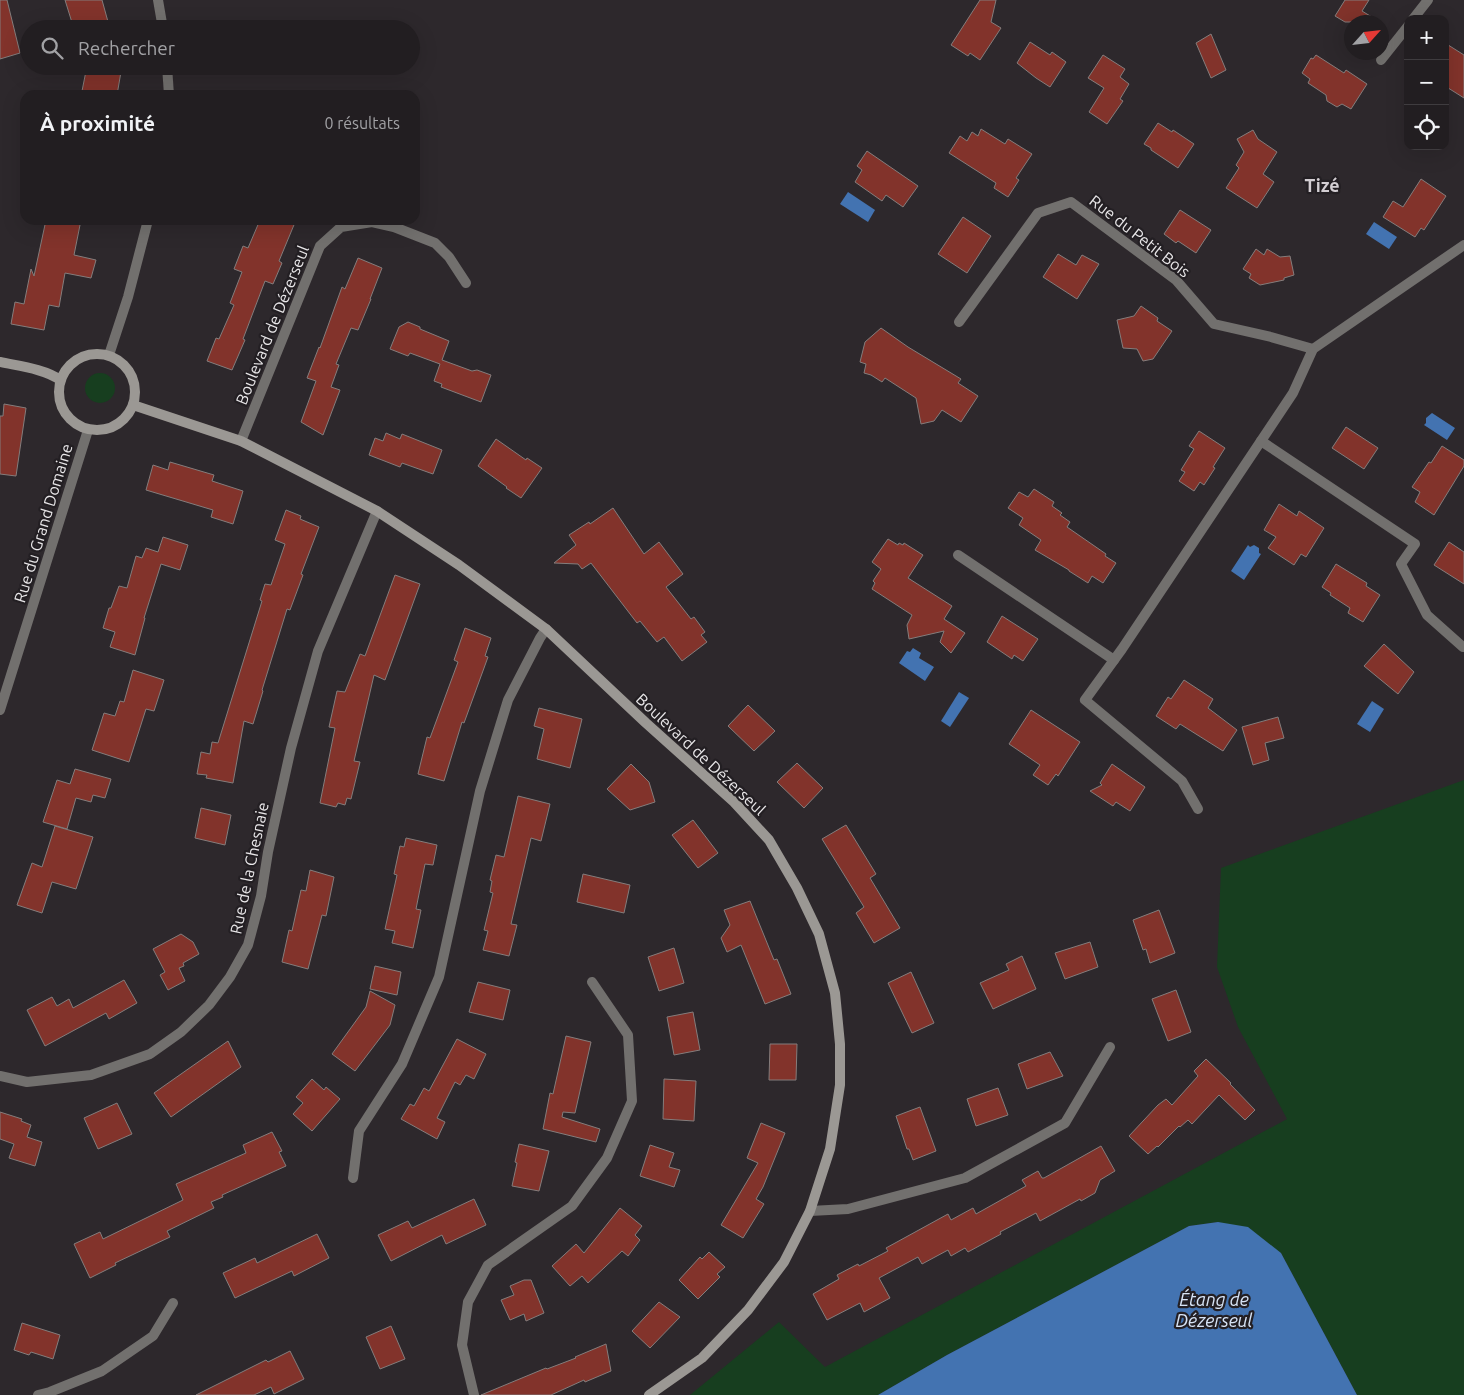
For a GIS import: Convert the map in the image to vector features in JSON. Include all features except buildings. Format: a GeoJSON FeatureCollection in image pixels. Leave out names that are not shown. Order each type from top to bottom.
{"type":"FeatureCollection","features":[{"type":"Feature","properties":{"kind":"street"},"geometry":{"type":"LineString","coordinates":[[158,0],[161,20]]}},
{"type":"Feature","properties":{"kind":"street"},"geometry":{"type":"LineString","coordinates":[[1416,15],[1428,0]]}},
{"type":"Feature","properties":{"kind":"street"},"geometry":{"type":"LineString","coordinates":[[1389,50],[1404,31]]}},
{"type":"Feature","properties":{"kind":"street"},"geometry":{"type":"LineString","coordinates":[[168,75],[169,90]]}},
{"type":"Feature","properties":{"kind":"street","name":"Rue du Petit Bois"},"geometry":{"type":"LineString","coordinates":[[959,322],[1038,213],[1071,202],[1176,280],[1214,324],[1313,349]]}},
{"type":"Feature","properties":{"kind":"street"},"geometry":{"type":"LineString","coordinates":[[109,355],[128,297],[147,225]]}},
{"type":"Feature","properties":{"kind":"street","name":"Boulevard de Dézerseul"},"geometry":{"type":"LineString","coordinates":[[241,440],[320,246],[341,227],[353,225]]}},
{"type":"Feature","properties":{"kind":"street","name":"Boulevard de Dézerseul"},"geometry":{"type":"LineString","coordinates":[[385,225],[435,243],[449,257],[466,283]]}},
{"type":"Feature","properties":{"kind":"street"},"geometry":{"type":"LineString","coordinates":[[1198,809],[1182,781],[1085,700],[1114,660],[1293,393],[1313,349],[1464,245]]}},
{"type":"Feature","properties":{"kind":"street"},"geometry":{"type":"LineString","coordinates":[[109,355],[120,361],[134,381],[136,393],[133,406],[127,416],[107,430],[88,430],[73,422],[65,414],[58,392],[60,380],[66,369],[74,361],[85,356],[109,355]]}},
{"type":"Feature","properties":{"kind":"street"},"geometry":{"type":"LineString","coordinates":[[0,362],[33,369],[52,375],[60,380]]}},
{"type":"Feature","properties":{"kind":"street","name":"Boulevard de Dézerseul"},"geometry":{"type":"LineString","coordinates":[[133,406],[241,440],[377,511],[459,565],[546,630],[734,802],[769,840],[797,888],[818,934],[835,993],[840,1044],[840,1085],[830,1149],[810,1211],[784,1262],[748,1310],[702,1358],[649,1395]]}},
{"type":"Feature","properties":{"kind":"street","name":"Rue du Grand Domaine"},"geometry":{"type":"LineString","coordinates":[[0,710],[88,430]]}},
{"type":"Feature","properties":{"kind":"street"},"geometry":{"type":"LineString","coordinates":[[1261,440],[1416,544],[1401,564],[1427,615],[1463,647]]}},
{"type":"Feature","properties":{"kind":"street","name":"Rue de la Chesnaie"},"geometry":{"type":"LineString","coordinates":[[0,1076],[27,1082],[92,1075],[150,1054],[181,1032],[209,1006],[230,977],[248,945],[261,896],[268,852],[291,748],[318,651],[377,511]]}},
{"type":"Feature","properties":{"kind":"street"},"geometry":{"type":"LineString","coordinates":[[958,555],[1114,660]]}},
{"type":"Feature","properties":{"kind":"street"},"geometry":{"type":"LineString","coordinates":[[353,1178],[359,1131],[402,1064],[439,977],[480,791],[508,700],[546,630]]}},
{"type":"Feature","properties":{"kind":"street"},"geometry":{"type":"LineString","coordinates":[[474,1395],[462,1345],[468,1302],[488,1265],[572,1206],[607,1158],[632,1101],[628,1035],[592,982]]}},
{"type":"Feature","properties":{"kind":"street"},"geometry":{"type":"LineString","coordinates":[[810,1211],[848,1209],[965,1178],[1065,1123],[1110,1047]]}},
{"type":"Feature","properties":{"kind":"street"},"geometry":{"type":"LineString","coordinates":[[38,1395],[102,1371],[153,1336],[173,1303]]}},
{"type":"Feature","properties":{"kind":"green space"},"geometry":{"type":"Polygon","coordinates":[[[100,373],[111,377],[115,388],[111,399],[100,403],[89,399],[85,388],[89,377],[100,373]]]}},
{"type":"Feature","properties":{"kind":"green space"},"geometry":{"type":"Polygon","coordinates":[[[1464,780],[1464,1395],[1357,1395],[1281,1253],[1218,1222],[1189,1226],[947,1355],[878,1395],[690,1395],[779,1322],[825,1367],[1287,1119],[1238,1027],[1217,967],[1221,868],[1464,780]]]}},
{"type":"Feature","properties":{"kind":"water"},"geometry":{"type":"Polygon","coordinates":[[[848,192],[875,210],[868,222],[840,204],[848,192]]]}},
{"type":"Feature","properties":{"kind":"water"},"geometry":{"type":"Polygon","coordinates":[[[1374,222],[1397,237],[1389,249],[1366,234],[1374,222]]]}},
{"type":"Feature","properties":{"kind":"water"},"geometry":{"type":"Polygon","coordinates":[[[1432,413],[1455,428],[1447,440],[1424,425],[1426,418],[1432,413]]]}},
{"type":"Feature","properties":{"kind":"water"},"geometry":{"type":"Polygon","coordinates":[[[1248,545],[1250,547],[1254,545],[1259,548],[1259,553],[1261,554],[1244,580],[1231,571],[1248,545]]]}},
{"type":"Feature","properties":{"kind":"water"},"geometry":{"type":"Polygon","coordinates":[[[913,648],[921,653],[919,658],[934,667],[925,681],[899,663],[907,651],[910,652],[913,648]]]}},
{"type":"Feature","properties":{"kind":"water"},"geometry":{"type":"Polygon","coordinates":[[[959,692],[969,698],[950,727],[941,721],[959,692]]]}},
{"type":"Feature","properties":{"kind":"water"},"geometry":{"type":"Polygon","coordinates":[[[1372,701],[1384,709],[1370,732],[1357,724],[1372,701]]]}},
{"type":"Feature","properties":{"kind":"water","name":"Étang de Dézerseul"},"geometry":{"type":"Polygon","coordinates":[[[1218,1222],[1248,1227],[1281,1253],[1357,1395],[878,1395],[947,1355],[1189,1226],[1218,1222]]]}},
{"type":"Feature","properties":{"kind":"district","name":"Tizé"},"geometry":{"type":"Point","coordinates":[1322,185]}}]}
